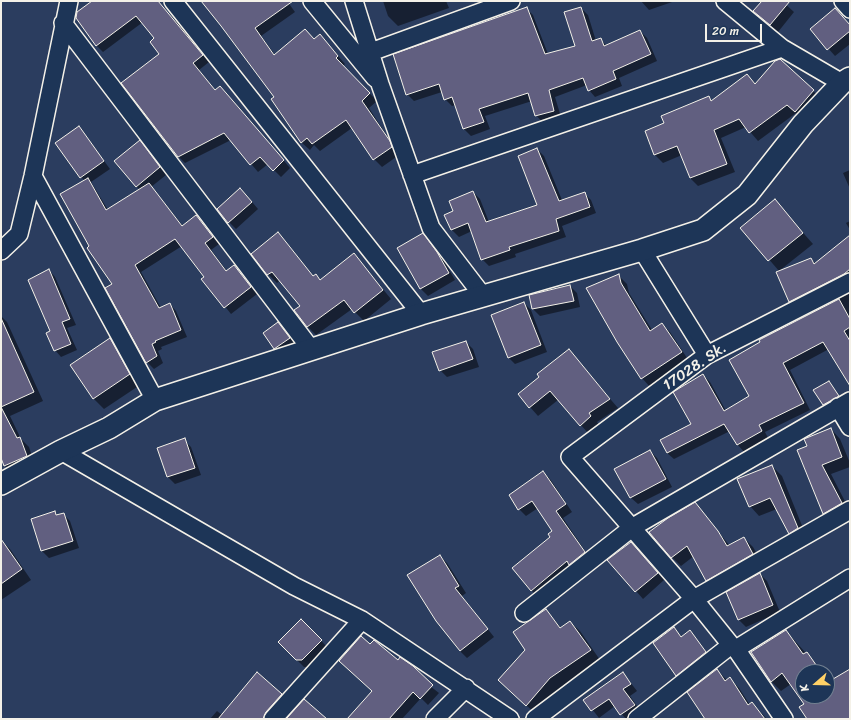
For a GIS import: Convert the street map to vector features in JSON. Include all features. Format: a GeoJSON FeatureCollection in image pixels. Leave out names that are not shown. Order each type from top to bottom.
{"type":"FeatureCollection","features":[{"type":"Feature","properties":{"kind":"street"},"geometry":{"type":"LineString","coordinates":[[1,251],[19,234],[33,176],[63,23],[69,1]]}},
{"type":"Feature","properties":{"kind":"street"},"geometry":{"type":"LineString","coordinates":[[174,1],[421,314]]}},
{"type":"Feature","properties":{"kind":"street"},"geometry":{"type":"LineString","coordinates":[[312,1],[380,84]]}},
{"type":"Feature","properties":{"kind":"street"},"geometry":{"type":"LineString","coordinates":[[354,1],[380,84],[431,228],[483,296]]}},
{"type":"Feature","properties":{"kind":"street"},"geometry":{"type":"LineString","coordinates":[[371,52],[511,1]]}},
{"type":"Feature","properties":{"kind":"street"},"geometry":{"type":"LineString","coordinates":[[1,484],[61,451],[109,428],[155,400],[421,314],[642,250],[703,230],[747,195],[803,124],[846,80],[782,48],[725,1]]}},
{"type":"Feature","properties":{"kind":"street"},"geometry":{"type":"LineString","coordinates":[[843,1],[850,9]]}},
{"type":"Feature","properties":{"kind":"street"},"geometry":{"type":"LineString","coordinates":[[63,23],[311,349]]}},
{"type":"Feature","properties":{"kind":"street"},"geometry":{"type":"LineString","coordinates":[[412,175],[782,48]]}},
{"type":"Feature","properties":{"kind":"street"},"geometry":{"type":"LineString","coordinates":[[33,176],[155,400]]}},
{"type":"Feature","properties":{"kind":"street"},"geometry":{"type":"LineString","coordinates":[[642,250],[707,355]]}},
{"type":"Feature","properties":{"kind":"street","name":"17028. Sk."},"geometry":{"type":"LineString","coordinates":[[632,527],[570,456],[707,355],[850,282]]}},
{"type":"Feature","properties":{"kind":"street"},"geometry":{"type":"LineString","coordinates":[[524,613],[632,527],[844,404],[850,427]]}},
{"type":"Feature","properties":{"kind":"street"},"geometry":{"type":"LineString","coordinates":[[61,451],[294,586],[362,620],[466,688],[510,719]]}},
{"type":"Feature","properties":{"kind":"street"},"geometry":{"type":"LineString","coordinates":[[535,719],[694,598],[850,510]]}},
{"type":"Feature","properties":{"kind":"street"},"geometry":{"type":"LineString","coordinates":[[632,527],[694,598],[734,647],[784,719]]}},
{"type":"Feature","properties":{"kind":"street"},"geometry":{"type":"LineString","coordinates":[[637,719],[734,647],[850,578]]}},
{"type":"Feature","properties":{"kind":"street"},"geometry":{"type":"LineString","coordinates":[[273,719],[362,620]]}},
{"type":"Feature","properties":{"kind":"street"},"geometry":{"type":"LineString","coordinates":[[435,719],[466,688]]}},
{"type":"Feature","properties":{"kind":"building"},"geometry":{"type":"Polygon","coordinates":[[[92,1],[158,1],[203,55],[193,63],[215,90],[220,86],[284,160],[273,171],[260,157],[250,165],[224,133],[178,157],[121,83],[159,54],[150,42],[154,38],[136,16],[96,46],[76,18],[77,12],[92,1]]]}},
{"type":"Feature","properties":{"kind":"building"},"geometry":{"type":"Polygon","coordinates":[[[201,1],[293,1],[255,28],[274,55],[305,29],[314,39],[320,34],[338,56],[336,58],[370,93],[362,101],[390,141],[392,147],[373,160],[346,120],[312,144],[307,138],[301,143],[271,99],[274,97],[201,1]]]}},
{"type":"Feature","properties":{"kind":"building"},"geometry":{"type":"Polygon","coordinates":[[[762,1],[790,1],[770,25],[753,11],[762,1]]]}},
{"type":"Feature","properties":{"kind":"building"},"geometry":{"type":"Polygon","coordinates":[[[527,7],[545,54],[575,46],[564,12],[581,7],[592,41],[601,38],[604,46],[640,30],[651,54],[613,71],[616,79],[588,91],[583,78],[549,90],[554,111],[535,116],[528,93],[479,109],[484,122],[463,129],[452,97],[444,100],[439,84],[406,95],[393,54],[527,7]]]}},
{"type":"Feature","properties":{"kind":"building"},"geometry":{"type":"Polygon","coordinates":[[[835,8],[850,25],[850,31],[827,50],[810,29],[835,8]]]}},
{"type":"Feature","properties":{"kind":"building"},"geometry":{"type":"Polygon","coordinates":[[[780,59],[814,90],[795,112],[787,105],[749,133],[739,119],[714,130],[727,164],[690,178],[677,146],[654,155],[645,131],[664,123],[661,116],[709,96],[711,101],[747,74],[755,84],[775,61],[780,59]]]}},
{"type":"Feature","properties":{"kind":"building"},"geometry":{"type":"Polygon","coordinates":[[[79,126],[104,161],[80,178],[55,143],[79,126]]]}},
{"type":"Feature","properties":{"kind":"building"},"geometry":{"type":"Polygon","coordinates":[[[140,140],[160,167],[136,187],[114,161],[140,140]]]}},
{"type":"Feature","properties":{"kind":"building"},"geometry":{"type":"Polygon","coordinates":[[[537,148],[559,201],[585,192],[590,207],[556,219],[559,231],[509,247],[510,250],[481,260],[468,223],[451,230],[444,215],[453,211],[449,201],[473,191],[486,222],[537,205],[518,156],[537,148]]]}},
{"type":"Feature","properties":{"kind":"building"},"geometry":{"type":"Polygon","coordinates":[[[88,178],[106,210],[149,183],[182,226],[196,215],[213,237],[205,243],[226,271],[234,265],[251,287],[224,308],[201,279],[204,277],[175,239],[135,265],[159,308],[170,303],[181,330],[155,341],[156,342],[152,344],[157,356],[146,363],[105,288],[112,284],[87,248],[89,246],[60,194],[88,178]]]}},
{"type":"Feature","properties":{"kind":"building"},"geometry":{"type":"Polygon","coordinates":[[[240,188],[252,202],[228,223],[217,209],[240,188]]]}},
{"type":"Feature","properties":{"kind":"building"},"geometry":{"type":"Polygon","coordinates":[[[775,199],[803,233],[768,261],[740,228],[775,199]]]}},
{"type":"Feature","properties":{"kind":"building"},"geometry":{"type":"Polygon","coordinates":[[[278,232],[313,276],[316,274],[320,280],[354,253],[383,290],[354,313],[344,300],[307,327],[294,310],[300,306],[272,272],[267,275],[251,254],[278,232]]]}},
{"type":"Feature","properties":{"kind":"building"},"geometry":{"type":"Polygon","coordinates":[[[423,233],[437,252],[449,273],[420,289],[397,248],[423,233]]]}},
{"type":"Feature","properties":{"kind":"building"},"geometry":{"type":"Polygon","coordinates":[[[850,235],[850,269],[844,274],[789,302],[776,272],[811,258],[814,264],[850,235]]]}},
{"type":"Feature","properties":{"kind":"building"},"geometry":{"type":"Polygon","coordinates":[[[49,269],[70,319],[62,322],[71,344],[54,351],[46,333],[50,331],[28,280],[49,269]]]}},
{"type":"Feature","properties":{"kind":"building"},"geometry":{"type":"Polygon","coordinates":[[[619,274],[621,283],[650,331],[662,323],[682,352],[641,379],[617,342],[586,288],[619,274]]]}},
{"type":"Feature","properties":{"kind":"building"},"geometry":{"type":"Polygon","coordinates":[[[570,285],[574,301],[532,309],[529,295],[570,285]]]}},
{"type":"Feature","properties":{"kind":"building"},"geometry":{"type":"Polygon","coordinates":[[[839,299],[850,319],[850,327],[844,331],[850,341],[850,386],[823,342],[783,363],[804,403],[759,425],[762,431],[737,445],[724,424],[667,453],[660,440],[691,424],[673,392],[703,374],[724,411],[749,396],[729,360],[760,342],[759,340],[839,299]]]}},
{"type":"Feature","properties":{"kind":"building"},"geometry":{"type":"Polygon","coordinates":[[[524,302],[541,345],[508,358],[491,315],[524,302]]]}},
{"type":"Feature","properties":{"kind":"building"},"geometry":{"type":"Polygon","coordinates":[[[1,318],[34,392],[1,407],[1,318]]]}},
{"type":"Feature","properties":{"kind":"building"},"geometry":{"type":"Polygon","coordinates":[[[278,322],[290,338],[274,349],[263,333],[278,322]]]}},
{"type":"Feature","properties":{"kind":"building"},"geometry":{"type":"Polygon","coordinates":[[[110,338],[130,374],[93,399],[70,365],[110,338]]]}},
{"type":"Feature","properties":{"kind":"building"},"geometry":{"type":"Polygon","coordinates":[[[466,341],[473,359],[439,371],[432,352],[466,341]]]}},
{"type":"Feature","properties":{"kind":"building"},"geometry":{"type":"Polygon","coordinates":[[[569,349],[610,399],[589,413],[591,416],[580,426],[550,391],[529,408],[518,394],[539,377],[537,374],[569,349]]]}},
{"type":"Feature","properties":{"kind":"building"},"geometry":{"type":"Polygon","coordinates":[[[829,381],[839,396],[823,405],[813,390],[829,381]]]}},
{"type":"Feature","properties":{"kind":"building"},"geometry":{"type":"Polygon","coordinates":[[[1,407],[17,438],[20,437],[27,456],[4,466],[1,458],[1,407]]]}},
{"type":"Feature","properties":{"kind":"building"},"geometry":{"type":"Polygon","coordinates":[[[831,428],[842,457],[822,465],[842,503],[823,514],[797,450],[807,446],[804,439],[831,428]]]}},
{"type":"Feature","properties":{"kind":"building"},"geometry":{"type":"Polygon","coordinates":[[[185,438],[195,468],[167,477],[157,448],[185,438]]]}},
{"type":"Feature","properties":{"kind":"building"},"geometry":{"type":"Polygon","coordinates":[[[650,450],[666,479],[630,498],[614,469],[650,450]]]}},
{"type":"Feature","properties":{"kind":"building"},"geometry":{"type":"Polygon","coordinates":[[[772,465],[798,528],[789,534],[770,498],[749,507],[737,479],[772,465]]]}},
{"type":"Feature","properties":{"kind":"building"},"geometry":{"type":"Polygon","coordinates":[[[543,471],[566,504],[556,511],[585,552],[569,565],[567,561],[531,591],[512,568],[550,537],[548,534],[552,531],[532,501],[518,510],[509,495],[543,471]]]}},
{"type":"Feature","properties":{"kind":"building"},"geometry":{"type":"Polygon","coordinates":[[[695,502],[718,531],[727,546],[744,537],[753,554],[706,581],[687,546],[671,558],[649,532],[668,518],[695,502]]]}},
{"type":"Feature","properties":{"kind":"building"},"geometry":{"type":"Polygon","coordinates":[[[55,511],[56,515],[64,513],[73,541],[41,551],[31,519],[55,511]]]}},
{"type":"Feature","properties":{"kind":"building"},"geometry":{"type":"Polygon","coordinates":[[[1,539],[22,569],[1,584],[1,539]]]}},
{"type":"Feature","properties":{"kind":"building"},"geometry":{"type":"Polygon","coordinates":[[[631,542],[658,573],[635,592],[607,560],[631,542]]]}},
{"type":"Feature","properties":{"kind":"building"},"geometry":{"type":"Polygon","coordinates":[[[440,555],[459,586],[455,588],[488,629],[460,651],[436,621],[407,575],[440,555]]]}},
{"type":"Feature","properties":{"kind":"building"},"geometry":{"type":"Polygon","coordinates":[[[760,573],[773,605],[738,620],[726,592],[760,573]]]}},
{"type":"Feature","properties":{"kind":"building"},"geometry":{"type":"Polygon","coordinates":[[[546,609],[560,628],[570,621],[591,650],[550,678],[526,706],[498,680],[525,650],[513,632],[546,609]]]}},
{"type":"Feature","properties":{"kind":"building"},"geometry":{"type":"Polygon","coordinates":[[[301,619],[322,640],[302,660],[296,660],[278,642],[301,619]]]}},
{"type":"Feature","properties":{"kind":"building"},"geometry":{"type":"Polygon","coordinates":[[[674,627],[681,637],[690,630],[706,652],[676,676],[653,643],[674,627]]]}},
{"type":"Feature","properties":{"kind":"building"},"geometry":{"type":"Polygon","coordinates":[[[786,630],[803,654],[807,652],[815,664],[795,664],[795,691],[782,673],[771,682],[751,652],[786,630]]]}},
{"type":"Feature","properties":{"kind":"building"},"geometry":{"type":"Polygon","coordinates":[[[361,636],[370,644],[374,640],[398,660],[400,657],[413,666],[433,685],[420,699],[413,692],[389,719],[347,719],[372,691],[339,661],[361,636]]]}},
{"type":"Feature","properties":{"kind":"building"},"geometry":{"type":"Polygon","coordinates":[[[717,669],[725,681],[730,677],[748,705],[752,702],[765,719],[705,719],[687,692],[717,669]]]}},
{"type":"Feature","properties":{"kind":"building"},"geometry":{"type":"Polygon","coordinates":[[[850,669],[850,719],[807,719],[799,707],[804,704],[835,704],[835,678],[850,669]]]}},
{"type":"Feature","properties":{"kind":"building"},"geometry":{"type":"Polygon","coordinates":[[[257,672],[282,694],[266,712],[263,719],[218,719],[257,672]]]}},
{"type":"Feature","properties":{"kind":"building"},"geometry":{"type":"Polygon","coordinates":[[[623,672],[631,684],[623,689],[635,705],[620,715],[609,699],[591,711],[583,700],[623,672]]]}},
{"type":"Feature","properties":{"kind":"building"},"geometry":{"type":"Polygon","coordinates":[[[304,699],[327,719],[286,719],[304,699]]]}}]}
